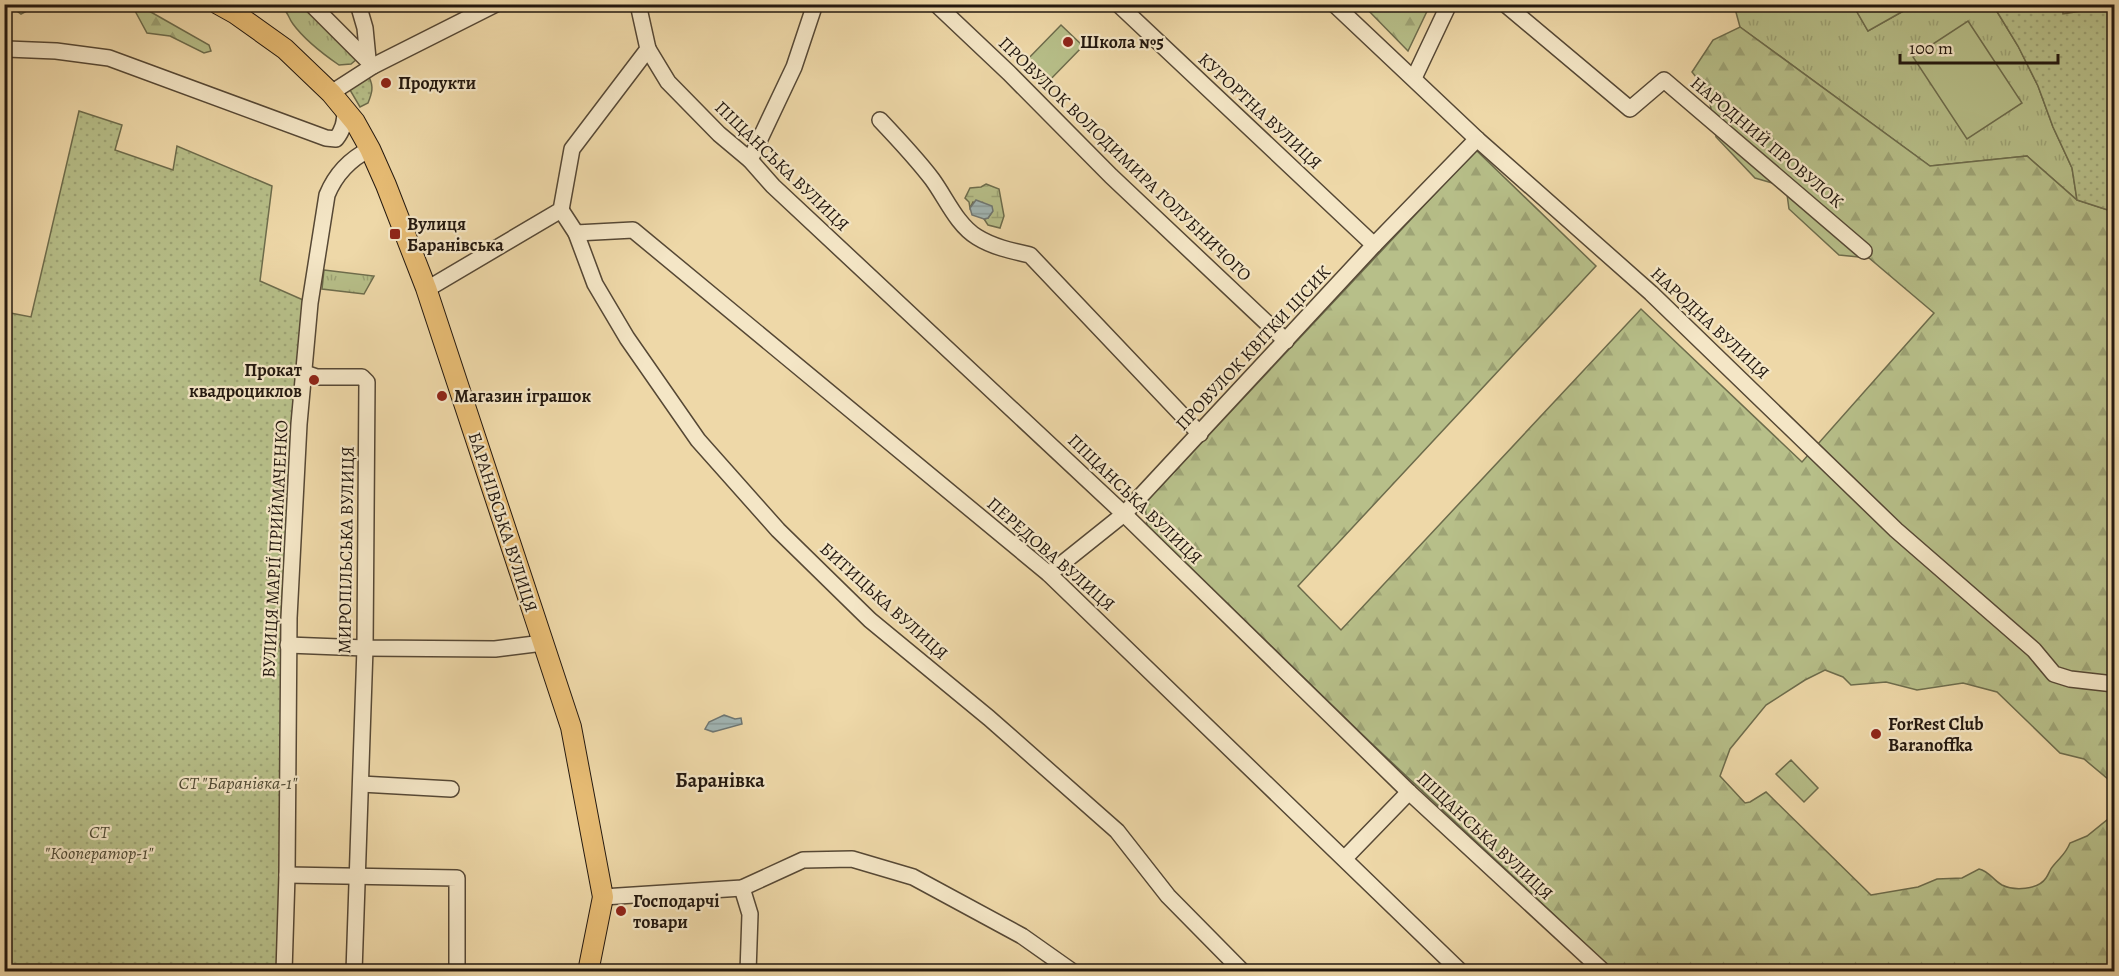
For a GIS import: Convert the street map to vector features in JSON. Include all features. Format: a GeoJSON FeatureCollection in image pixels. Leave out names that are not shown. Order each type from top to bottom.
{"type":"FeatureCollection","features":[{"type":"Feature","properties":{"kind":"main road","name":"БАРАНІВСЬКА ВУЛИЦЯ"},"geometry":{"type":"LineString","coordinates":[[218,4],[236,14],[285,50],[331,93],[355,122],[370,149],[426,288],[571,727],[603,897],[588,972]]}},
{"type":"Feature","properties":{"kind":"street"},"geometry":{"type":"LineString","coordinates":[[311,4],[370,63]]}},
{"type":"Feature","properties":{"kind":"street"},"geometry":{"type":"LineString","coordinates":[[358,4],[370,63]]}},
{"type":"Feature","properties":{"kind":"street"},"geometry":{"type":"LineString","coordinates":[[331,93],[370,63],[496,4]]}},
{"type":"Feature","properties":{"kind":"street","name":"ПІЩАНСЬКА ВУЛИЦЯ"},"geometry":{"type":"LineString","coordinates":[[639,4],[648,49],[668,82],[719,134],[750,160],[773,186],[891,298],[1124,514],[1409,792],[1604,972]]}},
{"type":"Feature","properties":{"kind":"street"},"geometry":{"type":"LineString","coordinates":[[750,160],[794,67],[815,4]]}},
{"type":"Feature","properties":{"kind":"street","name":"ПРОВУЛОК ВОЛОДИМИРА ГОЛУБНИЧОГО"},"geometry":{"type":"LineString","coordinates":[[936,4],[1009,73],[1111,176],[1286,341]]}},
{"type":"Feature","properties":{"kind":"street","name":"КУРОРТНА ВУЛИЦЯ"},"geometry":{"type":"LineString","coordinates":[[1118,4],[1374,245]]}},
{"type":"Feature","properties":{"kind":"street","name":"НАРОДНА ВУЛИЦЯ"},"geometry":{"type":"LineString","coordinates":[[1334,4],[1477,139],[1651,293],[1896,530],[2034,650],[2054,674],[2070,679],[2115,684]]}},
{"type":"Feature","properties":{"kind":"street"},"geometry":{"type":"LineString","coordinates":[[1414,78],[1449,4]]}},
{"type":"Feature","properties":{"kind":"street","name":"НАРОДНИЙ ПРОВУЛОК"},"geometry":{"type":"LineString","coordinates":[[1505,4],[1630,109],[1664,80],[1864,251]]}},
{"type":"Feature","properties":{"kind":"street"},"geometry":{"type":"LineString","coordinates":[[4,51],[7,49],[56,51],[109,58],[313,133],[370,149]]}},
{"type":"Feature","properties":{"kind":"street"},"geometry":{"type":"LineString","coordinates":[[426,288],[561,210],[572,149],[648,49]]}},
{"type":"Feature","properties":{"kind":"street"},"geometry":{"type":"LineString","coordinates":[[336,139],[345,124],[345,110]]}},
{"type":"Feature","properties":{"kind":"street"},"geometry":{"type":"LineString","coordinates":[[880,120],[915,157],[963,225],[976,237],[1030,255],[1200,434]]}},
{"type":"Feature","properties":{"kind":"street","name":"ПРОВУЛОК КВІТКИ ЦІСИК"},"geometry":{"type":"LineString","coordinates":[[1049,574],[1124,514],[1374,245],[1477,139]]}},
{"type":"Feature","properties":{"kind":"street","name":"ВУЛИЦЯ МАРІЇ ПРИЙМАЧЕНКО"},"geometry":{"type":"LineString","coordinates":[[284,972],[287,875],[288,645],[299,424],[310,303],[327,195],[332,183],[343,168],[354,157],[370,149]]}},
{"type":"Feature","properties":{"kind":"street","name":"БИТИЦЬКА ВУЛИЦЯ"},"geometry":{"type":"LineString","coordinates":[[561,210],[576,233],[595,284],[627,338],[699,440],[778,531],[870,620],[989,718],[1117,831],[1168,896],[1243,972]]}},
{"type":"Feature","properties":{"kind":"street","name":"ПЕРЕДОВА ВУЛИЦЯ"},"geometry":{"type":"LineString","coordinates":[[576,233],[633,230],[1049,574],[1461,972]]}},
{"type":"Feature","properties":{"kind":"street","name":"МИРОПІЛЬСЬКА ВУЛИЦЯ"},"geometry":{"type":"LineString","coordinates":[[305,373],[317,377],[362,377],[367,382],[365,648],[354,972]]}},
{"type":"Feature","properties":{"kind":"street"},"geometry":{"type":"LineString","coordinates":[[288,645],[495,649],[543,643]]}},
{"type":"Feature","properties":{"kind":"street"},"geometry":{"type":"LineString","coordinates":[[361,784],[451,789]]}},
{"type":"Feature","properties":{"kind":"street"},"geometry":{"type":"LineString","coordinates":[[1345,858],[1409,792]]}},
{"type":"Feature","properties":{"kind":"street"},"geometry":{"type":"LineString","coordinates":[[603,897],[742,888],[803,860],[852,860],[913,877],[1023,936],[1073,972]]}},
{"type":"Feature","properties":{"kind":"street"},"geometry":{"type":"LineString","coordinates":[[287,875],[457,878],[457,972]]}},
{"type":"Feature","properties":{"kind":"street"},"geometry":{"type":"LineString","coordinates":[[742,888],[750,914],[748,972]]}},
{"type":"Feature","properties":{"kind":"green space"},"geometry":{"type":"Polygon","coordinates":[[[2114,4],[2063,14],[2062,5],[2114,4]]]}},
{"type":"Feature","properties":{"kind":"green space"},"geometry":{"type":"Polygon","coordinates":[[[9,5],[38,5],[21,14],[9,5]]]}},
{"type":"Feature","properties":{"kind":"green space"},"geometry":{"type":"Polygon","coordinates":[[[280,5],[299,5],[330,30],[357,59],[351,64],[339,65],[303,35],[280,5]]]}},
{"type":"Feature","properties":{"kind":"green space"},"geometry":{"type":"Polygon","coordinates":[[[1363,5],[1430,5],[1408,51],[1363,5]]]}},
{"type":"Feature","properties":{"kind":"green space"},"geometry":{"type":"Polygon","coordinates":[[[1734,5],[1853,5],[1868,31],[1914,5],[1993,5],[2018,46],[2038,86],[2053,127],[2072,168],[2077,200],[2027,156],[1930,166],[1740,27],[1734,5]]]}},
{"type":"Feature","properties":{"kind":"green space"},"geometry":{"type":"Polygon","coordinates":[[[1853,5],[1914,5],[1868,31],[1853,5]]]}},
{"type":"Feature","properties":{"kind":"green space"},"geometry":{"type":"Polygon","coordinates":[[[1993,5],[2062,5],[2063,14],[2114,6],[2114,212],[2077,200],[2072,168],[2053,127],[2038,86],[2018,46],[1993,5]]]}},
{"type":"Feature","properties":{"kind":"green space"},"geometry":{"type":"Polygon","coordinates":[[[142,7],[209,45],[211,51],[204,53],[170,36],[147,33],[134,9],[142,7]]]}},
{"type":"Feature","properties":{"kind":"green space"},"geometry":{"type":"Polygon","coordinates":[[[1968,21],[2022,103],[1967,139],[1913,57],[1968,21]]]}},
{"type":"Feature","properties":{"kind":"green space"},"geometry":{"type":"Polygon","coordinates":[[[1061,25],[1083,46],[1046,84],[1024,63],[1061,25]]]}},
{"type":"Feature","properties":{"kind":"green space"},"geometry":{"type":"Polygon","coordinates":[[[1740,27],[1930,166],[2027,156],[2077,200],[2114,212],[2114,971],[1614,971],[1369,741],[1147,526],[1145,503],[1476,150],[1596,266],[1298,586],[1341,630],[1641,309],[1802,462],[1934,313],[1869,258],[1839,255],[1789,209],[1786,187],[1755,178],[1716,137],[1708,92],[1692,72],[1713,40],[1740,27]],[[1825,670],[1766,705],[1730,749],[1720,776],[1745,803],[1766,792],[1871,895],[1918,887],[1937,879],[1962,878],[1979,869],[2007,887],[2019,889],[2032,887],[2046,878],[2070,843],[2087,836],[2108,819],[2112,793],[2109,780],[2084,759],[2060,753],[1997,692],[1963,683],[1917,690],[1886,682],[1851,685],[1843,677],[1825,670]]]}},
{"type":"Feature","properties":{"kind":"green space"},"geometry":{"type":"Polygon","coordinates":[[[369,77],[372,87],[371,96],[368,103],[360,107],[350,90],[352,86],[369,77]]]}},
{"type":"Feature","properties":{"kind":"green space"},"geometry":{"type":"Polygon","coordinates":[[[79,111],[122,125],[115,150],[173,170],[177,146],[272,186],[260,281],[310,303],[305,373],[284,971],[5,972],[5,312],[31,317],[79,111]]]}},
{"type":"Feature","properties":{"kind":"green space"},"geometry":{"type":"Polygon","coordinates":[[[986,184],[999,189],[1004,216],[1000,228],[988,225],[984,219],[988,218],[992,212],[973,202],[970,208],[965,198],[970,188],[986,184]]]}},
{"type":"Feature","properties":{"kind":"green space"},"geometry":{"type":"Polygon","coordinates":[[[324,270],[374,276],[364,294],[322,289],[324,270]]]}},
{"type":"Feature","properties":{"kind":"green space"},"geometry":{"type":"Polygon","coordinates":[[[1791,760],[1818,788],[1804,802],[1776,774],[1791,760]]]}},
{"type":"Feature","properties":{"kind":"shaded area"},"geometry":{"type":"Polygon","coordinates":[[[976,200],[992,206],[993,211],[988,218],[972,215],[970,208],[976,200]]]}},
{"type":"Feature","properties":{"kind":"shaded area"},"geometry":{"type":"Polygon","coordinates":[[[724,715],[735,719],[741,718],[742,724],[713,732],[705,729],[709,722],[724,715]]]}},
{"type":"Feature","properties":{"kind":"place","name":"Школа №5"},"geometry":{"type":"Point","coordinates":[1068,42]}},
{"type":"Feature","properties":{"kind":"place","name":"Продукти"},"geometry":{"type":"Point","coordinates":[386,83]}},
{"type":"Feature","properties":{"kind":"place","name":"Вулиця Баранівська"},"geometry":{"type":"Point","coordinates":[395,234]}},
{"type":"Feature","properties":{"kind":"place","name":"Прокат квадроциклов"},"geometry":{"type":"Point","coordinates":[314,380]}},
{"type":"Feature","properties":{"kind":"place","name":"Магазин іграшок"},"geometry":{"type":"Point","coordinates":[442,396]}},
{"type":"Feature","properties":{"kind":"place","name":"ForRest Club Baranoffka"},"geometry":{"type":"Point","coordinates":[1876,734]}},
{"type":"Feature","properties":{"kind":"place","name":"Господарчі товари"},"geometry":{"type":"Point","coordinates":[621,911]}},
{"type":"Feature","properties":{"kind":"district","name":"Баранівка"},"geometry":{"type":"Point","coordinates":[720,780]}},
{"type":"Feature","properties":{"kind":"park label","name":"СТ \"Баранівка-1\""},"geometry":{"type":"Point","coordinates":[238,783]}},
{"type":"Feature","properties":{"kind":"park label","name":"СТ \"Кооператор-1\""},"geometry":{"type":"Point","coordinates":[99,842]}}]}
